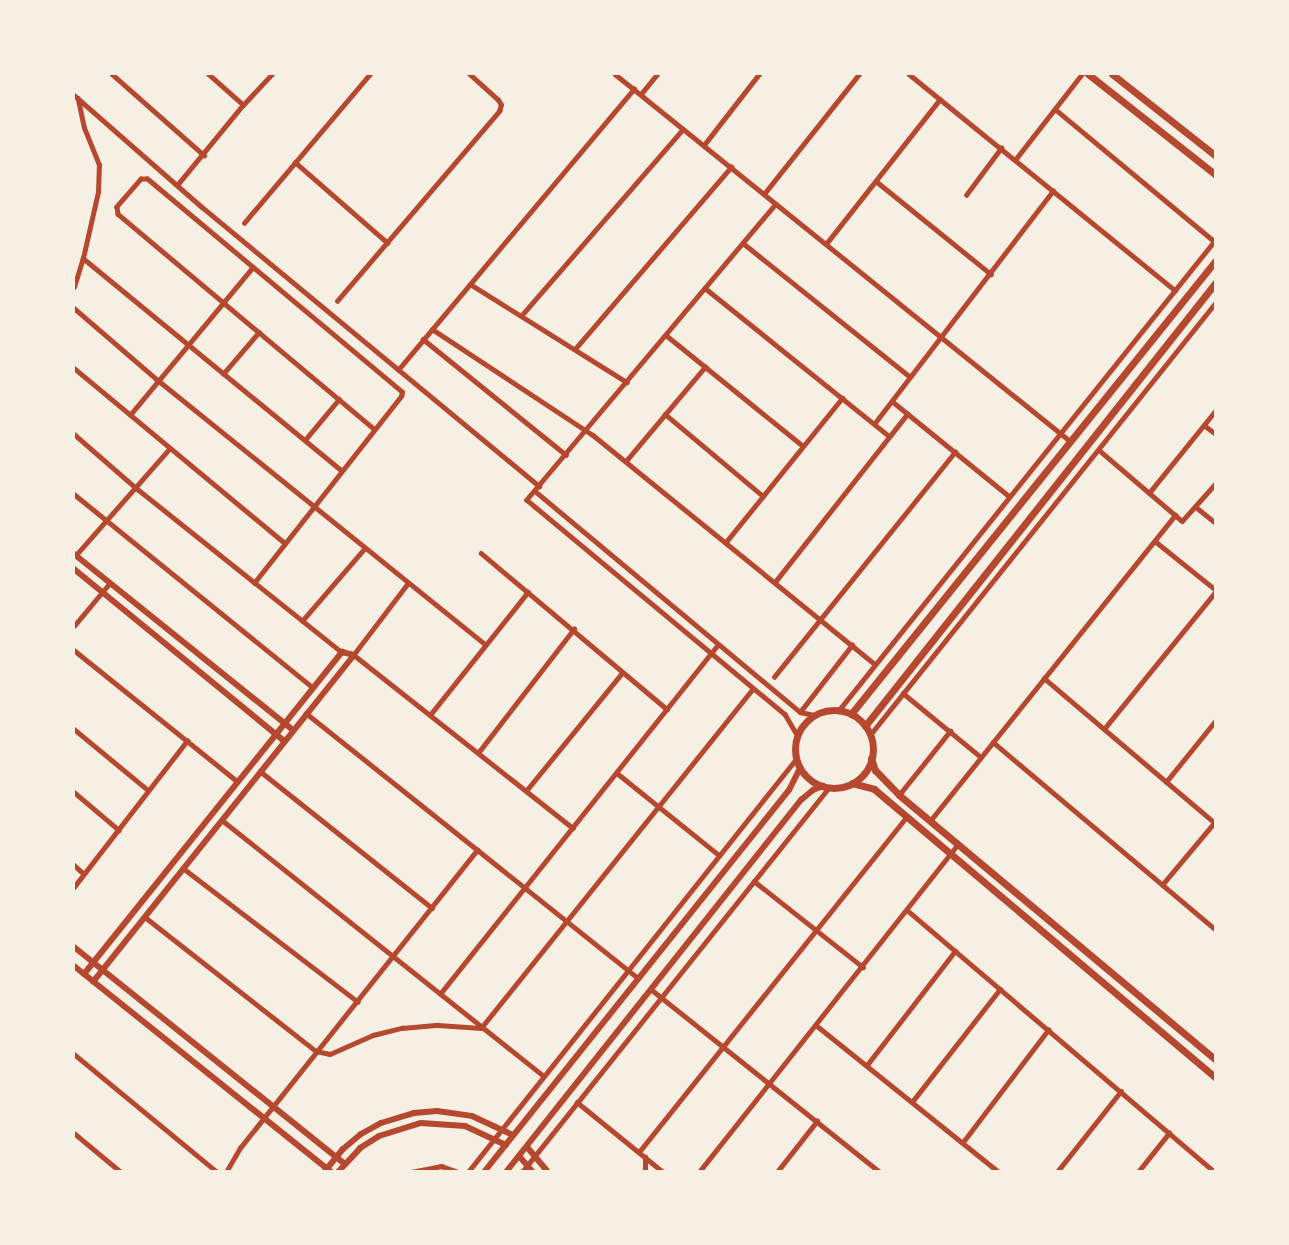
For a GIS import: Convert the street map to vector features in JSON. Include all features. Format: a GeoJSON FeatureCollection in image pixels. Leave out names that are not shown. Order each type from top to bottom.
{"type":"FeatureCollection","features":[{"type":"Feature","properties":{"kind":"main road"},"geometry":{"type":"LineString","coordinates":[[1088,74],[1215,175]]}},
{"type":"Feature","properties":{"kind":"main road"},"geometry":{"type":"LineString","coordinates":[[1112,74],[1215,156]]}},
{"type":"Feature","properties":{"kind":"main road"},"geometry":{"type":"LineString","coordinates":[[850,714],[1215,260]]}},
{"type":"Feature","properties":{"kind":"main road"},"geometry":{"type":"LineString","coordinates":[[865,726],[1215,282]]}},
{"type":"Feature","properties":{"kind":"main road"},"geometry":{"type":"LineString","coordinates":[[1215,1060],[899,795],[874,770],[870,735],[865,726],[850,714],[839,710],[814,715],[804,723],[797,735],[796,759],[800,768],[810,779],[826,786],[852,783],[870,786],[1215,1078]]}},
{"type":"Feature","properties":{"kind":"main road"},"geometry":{"type":"LineString","coordinates":[[852,783],[864,772],[871,758]]}},
{"type":"Feature","properties":{"kind":"street"},"geometry":{"type":"LineString","coordinates":[[112,74],[204,155]]}},
{"type":"Feature","properties":{"kind":"street"},"geometry":{"type":"LineString","coordinates":[[208,74],[243,105]]}},
{"type":"Feature","properties":{"kind":"street"},"geometry":{"type":"LineString","coordinates":[[178,184],[243,105],[272,74]]}},
{"type":"Feature","properties":{"kind":"street"},"geometry":{"type":"LineString","coordinates":[[244,223],[370,74]]}},
{"type":"Feature","properties":{"kind":"street"},"geometry":{"type":"LineString","coordinates":[[337,301],[499,111],[498,100],[469,74]]}},
{"type":"Feature","properties":{"kind":"street"},"geometry":{"type":"LineString","coordinates":[[615,74],[1070,441]]}},
{"type":"Feature","properties":{"kind":"street"},"geometry":{"type":"LineString","coordinates":[[641,94],[657,74]]}},
{"type":"Feature","properties":{"kind":"street"},"geometry":{"type":"LineString","coordinates":[[704,145],[759,74]]}},
{"type":"Feature","properties":{"kind":"street"},"geometry":{"type":"LineString","coordinates":[[764,194],[859,74]]}},
{"type":"Feature","properties":{"kind":"street"},"geometry":{"type":"LineString","coordinates":[[909,74],[1175,290]]}},
{"type":"Feature","properties":{"kind":"street"},"geometry":{"type":"LineString","coordinates":[[1015,159],[1082,74]]}},
{"type":"Feature","properties":{"kind":"street"},"geometry":{"type":"LineString","coordinates":[[398,370],[634,89]]}},
{"type":"Feature","properties":{"kind":"street"},"geometry":{"type":"LineString","coordinates":[[76,97],[398,370],[539,486]]}},
{"type":"Feature","properties":{"kind":"street"},"geometry":{"type":"LineString","coordinates":[[74,287],[84,258],[98,192],[99,165],[84,128],[76,97]]}},
{"type":"Feature","properties":{"kind":"street"},"geometry":{"type":"LineString","coordinates":[[826,244],[940,99]]}},
{"type":"Feature","properties":{"kind":"street"},"geometry":{"type":"LineString","coordinates":[[839,710],[1215,240],[1055,109]]}},
{"type":"Feature","properties":{"kind":"street"},"geometry":{"type":"LineString","coordinates":[[521,316],[683,129]]}},
{"type":"Feature","properties":{"kind":"street"},"geometry":{"type":"LineString","coordinates":[[966,195],[1001,148]]}},
{"type":"Feature","properties":{"kind":"street"},"geometry":{"type":"LineString","coordinates":[[295,162],[388,243]]}},
{"type":"Feature","properties":{"kind":"street"},"geometry":{"type":"LineString","coordinates":[[574,350],[731,167]]}},
{"type":"Feature","properties":{"kind":"street"},"geometry":{"type":"LineString","coordinates":[[254,583],[401,396],[400,388],[144,177],[117,207],[118,214],[374,429]]}},
{"type":"Feature","properties":{"kind":"street"},"geometry":{"type":"LineString","coordinates":[[876,181],[991,273]]}},
{"type":"Feature","properties":{"kind":"street"},"geometry":{"type":"LineString","coordinates":[[874,424],[1053,191]]}},
{"type":"Feature","properties":{"kind":"street"},"geometry":{"type":"LineString","coordinates":[[776,204],[527,500],[790,719],[797,735]]}},
{"type":"Feature","properties":{"kind":"street"},"geometry":{"type":"LineString","coordinates":[[743,243],[910,377]]}},
{"type":"Feature","properties":{"kind":"street"},"geometry":{"type":"LineString","coordinates":[[84,258],[341,470]]}},
{"type":"Feature","properties":{"kind":"street"},"geometry":{"type":"LineString","coordinates":[[130,415],[253,267]]}},
{"type":"Feature","properties":{"kind":"street"},"geometry":{"type":"LineString","coordinates":[[1205,274],[1215,282]]}},
{"type":"Feature","properties":{"kind":"street"},"geometry":{"type":"LineString","coordinates":[[470,284],[627,382]]}},
{"type":"Feature","properties":{"kind":"street"},"geometry":{"type":"LineString","coordinates":[[705,288],[889,436]]}},
{"type":"Feature","properties":{"kind":"street"},"geometry":{"type":"LineString","coordinates":[[870,735],[1215,302]]}},
{"type":"Feature","properties":{"kind":"street"},"geometry":{"type":"LineString","coordinates":[[74,308],[159,381],[364,549],[485,644]]}},
{"type":"Feature","properties":{"kind":"street"},"geometry":{"type":"LineString","coordinates":[[432,329],[586,430],[875,664]]}},
{"type":"Feature","properties":{"kind":"street"},"geometry":{"type":"LineString","coordinates":[[224,374],[259,332]]}},
{"type":"Feature","properties":{"kind":"street"},"geometry":{"type":"LineString","coordinates":[[666,335],[803,446]]}},
{"type":"Feature","properties":{"kind":"street"},"geometry":{"type":"LineString","coordinates":[[423,339],[566,455]]}},
{"type":"Feature","properties":{"kind":"street"},"geometry":{"type":"LineString","coordinates":[[626,461],[705,367]]}},
{"type":"Feature","properties":{"kind":"street"},"geometry":{"type":"LineString","coordinates":[[74,368],[285,543]]}},
{"type":"Feature","properties":{"kind":"street"},"geometry":{"type":"LineString","coordinates":[[726,542],[842,398]]}},
{"type":"Feature","properties":{"kind":"street"},"geometry":{"type":"LineString","coordinates":[[305,440],[339,399]]}},
{"type":"Feature","properties":{"kind":"street"},"geometry":{"type":"LineString","coordinates":[[892,401],[1009,496]]}},
{"type":"Feature","properties":{"kind":"street"},"geometry":{"type":"LineString","coordinates":[[1149,492],[1215,410]]}},
{"type":"Feature","properties":{"kind":"street"},"geometry":{"type":"LineString","coordinates":[[665,414],[763,496]]}},
{"type":"Feature","properties":{"kind":"street"},"geometry":{"type":"LineString","coordinates":[[775,582],[907,414]]}},
{"type":"Feature","properties":{"kind":"street"},"geometry":{"type":"LineString","coordinates":[[1204,425],[1215,434]]}},
{"type":"Feature","properties":{"kind":"street"},"geometry":{"type":"LineString","coordinates":[[74,434],[135,487],[302,621],[342,652],[354,655],[573,828]]}},
{"type":"Feature","properties":{"kind":"street"},"geometry":{"type":"LineString","coordinates":[[1084,447],[1094,456]]}},
{"type":"Feature","properties":{"kind":"street"},"geometry":{"type":"LineString","coordinates":[[170,448],[75,554],[293,730]]}},
{"type":"Feature","properties":{"kind":"street"},"geometry":{"type":"LineString","coordinates":[[1099,450],[1184,521],[1215,483]]}},
{"type":"Feature","properties":{"kind":"street"},"geometry":{"type":"LineString","coordinates":[[774,677],[822,621],[955,452]]}},
{"type":"Feature","properties":{"kind":"street"},"geometry":{"type":"LineString","coordinates":[[535,491],[800,712],[814,715]]}},
{"type":"Feature","properties":{"kind":"street"},"geometry":{"type":"LineString","coordinates":[[74,495],[312,687]]}},
{"type":"Feature","properties":{"kind":"street"},"geometry":{"type":"LineString","coordinates":[[1196,507],[1215,523]]}},
{"type":"Feature","properties":{"kind":"street"},"geometry":{"type":"LineString","coordinates":[[930,821],[1175,515]]}},
{"type":"Feature","properties":{"kind":"street"},"geometry":{"type":"LineString","coordinates":[[1104,729],[1215,590],[1155,541]]}},
{"type":"Feature","properties":{"kind":"street"},"geometry":{"type":"LineString","coordinates":[[302,621],[364,549]]}},
{"type":"Feature","properties":{"kind":"street"},"geometry":{"type":"LineString","coordinates":[[481,554],[574,629],[667,710]]}},
{"type":"Feature","properties":{"kind":"street"},"geometry":{"type":"LineString","coordinates":[[74,569],[284,741]]}},
{"type":"Feature","properties":{"kind":"street"},"geometry":{"type":"LineString","coordinates":[[74,626],[110,584]]}},
{"type":"Feature","properties":{"kind":"street"},"geometry":{"type":"LineString","coordinates":[[93,982],[408,584]]}},
{"type":"Feature","properties":{"kind":"street"},"geometry":{"type":"LineString","coordinates":[[430,715],[528,591]]}},
{"type":"Feature","properties":{"kind":"street"},"geometry":{"type":"LineString","coordinates":[[478,753],[574,629]]}},
{"type":"Feature","properties":{"kind":"street"},"geometry":{"type":"LineString","coordinates":[[440,994],[718,645]]}},
{"type":"Feature","properties":{"kind":"street"},"geometry":{"type":"LineString","coordinates":[[800,712],[852,645]]}},
{"type":"Feature","properties":{"kind":"street"},"geometry":{"type":"LineString","coordinates":[[74,650],[237,781]]}},
{"type":"Feature","properties":{"kind":"street"},"geometry":{"type":"LineString","coordinates":[[84,974],[342,652]]}},
{"type":"Feature","properties":{"kind":"street"},"geometry":{"type":"LineString","coordinates":[[526,791],[622,673]]}},
{"type":"Feature","properties":{"kind":"street"},"geometry":{"type":"LineString","coordinates":[[1044,678],[1215,824],[1162,885]]}},
{"type":"Feature","properties":{"kind":"street"},"geometry":{"type":"LineString","coordinates":[[481,1028],[753,687]]}},
{"type":"Feature","properties":{"kind":"street"},"geometry":{"type":"LineString","coordinates":[[903,693],[981,757]]}},
{"type":"Feature","properties":{"kind":"street"},"geometry":{"type":"LineString","coordinates":[[306,713],[638,978]]}},
{"type":"Feature","properties":{"kind":"street"},"geometry":{"type":"LineString","coordinates":[[1166,782],[1215,720]]}},
{"type":"Feature","properties":{"kind":"street"},"geometry":{"type":"LineString","coordinates":[[74,729],[148,790]]}},
{"type":"Feature","properties":{"kind":"street"},"geometry":{"type":"LineString","coordinates":[[899,795],[950,731]]}},
{"type":"Feature","properties":{"kind":"street"},"geometry":{"type":"LineString","coordinates":[[74,887],[187,741]]}},
{"type":"Feature","properties":{"kind":"street"},"geometry":{"type":"LineString","coordinates":[[993,742],[1215,930]]}},
{"type":"Feature","properties":{"kind":"street"},"geometry":{"type":"LineString","coordinates":[[468,1172],[796,759]]}},
{"type":"Feature","properties":{"kind":"street"},"geometry":{"type":"LineString","coordinates":[[484,1172],[789,790],[800,768]]}},
{"type":"Feature","properties":{"kind":"street"},"geometry":{"type":"LineString","coordinates":[[260,771],[432,908]]}},
{"type":"Feature","properties":{"kind":"street"},"geometry":{"type":"LineString","coordinates":[[617,773],[719,855]]}},
{"type":"Feature","properties":{"kind":"street"},"geometry":{"type":"LineString","coordinates":[[522,1172],[754,881],[826,786]]}},
{"type":"Feature","properties":{"kind":"street"},"geometry":{"type":"LineString","coordinates":[[506,1172],[801,800],[808,793],[826,786]]}},
{"type":"Feature","properties":{"kind":"street"},"geometry":{"type":"LineString","coordinates":[[74,792],[119,830]]}},
{"type":"Feature","properties":{"kind":"street"},"geometry":{"type":"LineString","coordinates":[[639,1152],[906,817]]}},
{"type":"Feature","properties":{"kind":"street"},"geometry":{"type":"LineString","coordinates":[[222,820],[544,1076]]}},
{"type":"Feature","properties":{"kind":"street"},"geometry":{"type":"LineString","coordinates":[[699,1172],[958,844]]}},
{"type":"Feature","properties":{"kind":"street"},"geometry":{"type":"LineString","coordinates":[[226,1172],[240,1148],[395,956],[477,850]]}},
{"type":"Feature","properties":{"kind":"street"},"geometry":{"type":"LineString","coordinates":[[74,866],[84,874]]}},
{"type":"Feature","properties":{"kind":"street"},"geometry":{"type":"LineString","coordinates":[[183,868],[358,1002]]}},
{"type":"Feature","properties":{"kind":"street"},"geometry":{"type":"LineString","coordinates":[[754,881],[863,967]]}},
{"type":"Feature","properties":{"kind":"street"},"geometry":{"type":"LineString","coordinates":[[906,910],[1215,1172]]}},
{"type":"Feature","properties":{"kind":"street"},"geometry":{"type":"LineString","coordinates":[[145,916],[316,1051],[330,1054],[373,1035],[402,1028],[438,1025],[481,1028]]}},
{"type":"Feature","properties":{"kind":"street"},"geometry":{"type":"LineString","coordinates":[[74,947],[344,1163]]}},
{"type":"Feature","properties":{"kind":"street"},"geometry":{"type":"LineString","coordinates":[[867,1065],[955,951]]}},
{"type":"Feature","properties":{"kind":"street"},"geometry":{"type":"LineString","coordinates":[[74,966],[327,1170],[335,1157],[371,1128],[414,1113],[460,1113],[503,1128],[513,1135]]}},
{"type":"Feature","properties":{"kind":"street"},"geometry":{"type":"LineString","coordinates":[[912,1102],[1000,989]]}},
{"type":"Feature","properties":{"kind":"street"},"geometry":{"type":"LineString","coordinates":[[652,990],[880,1172]]}},
{"type":"Feature","properties":{"kind":"street"},"geometry":{"type":"LineString","coordinates":[[816,1024],[999,1172]]}},
{"type":"Feature","properties":{"kind":"street"},"geometry":{"type":"LineString","coordinates":[[963,1142],[1048,1030]]}},
{"type":"Feature","properties":{"kind":"street"},"geometry":{"type":"LineString","coordinates":[[74,1054],[218,1172]]}},
{"type":"Feature","properties":{"kind":"street"},"geometry":{"type":"LineString","coordinates":[[1057,1172],[1121,1091]]}},
{"type":"Feature","properties":{"kind":"street"},"geometry":{"type":"LineString","coordinates":[[577,1102],[663,1172]]}},
{"type":"Feature","properties":{"kind":"street"},"geometry":{"type":"LineString","coordinates":[[777,1172],[817,1121]]}},
{"type":"Feature","properties":{"kind":"street"},"geometry":{"type":"LineString","coordinates":[[338,1172],[344,1163],[369,1142],[410,1125],[454,1124],[495,1138],[506,1145]]}},
{"type":"Feature","properties":{"kind":"street"},"geometry":{"type":"LineString","coordinates":[[1138,1172],[1169,1133]]}},
{"type":"Feature","properties":{"kind":"street"},"geometry":{"type":"LineString","coordinates":[[74,1134],[121,1172]]}},
{"type":"Feature","properties":{"kind":"street"},"geometry":{"type":"LineString","coordinates":[[527,1147],[548,1172]]}},
{"type":"Feature","properties":{"kind":"street"},"geometry":{"type":"LineString","coordinates":[[519,1156],[533,1172]]}},
{"type":"Feature","properties":{"kind":"street"},"geometry":{"type":"LineString","coordinates":[[645,1157],[643,1163],[645,1172]]}},
{"type":"Feature","properties":{"kind":"street"},"geometry":{"type":"LineString","coordinates":[[411,1172],[441,1166],[458,1172]]}}]}
